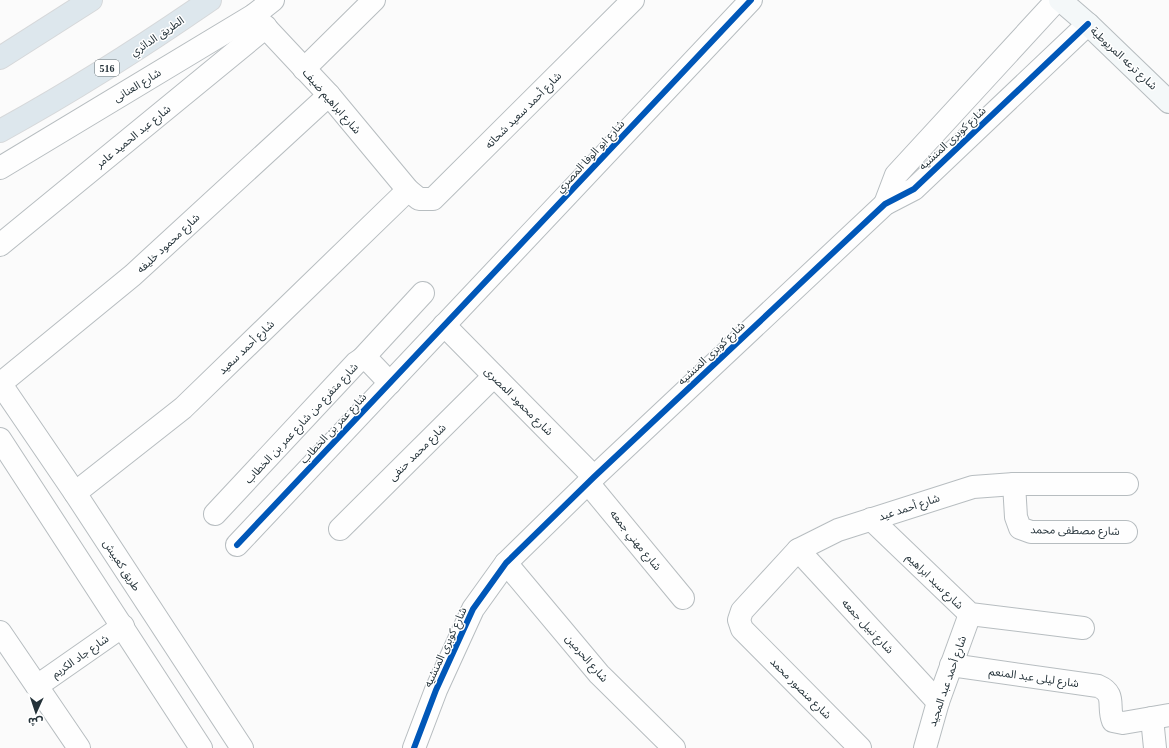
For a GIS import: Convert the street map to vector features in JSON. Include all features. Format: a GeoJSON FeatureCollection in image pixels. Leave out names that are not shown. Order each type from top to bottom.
{"type":"FeatureCollection","features":[{"type":"Feature","properties":{"kind":"highway"},"geometry":{"type":"LineString","coordinates":[[0,58],[92,0]]}},
{"type":"Feature","properties":{"kind":"highway","name":"الطريق الدائري"},"geometry":{"type":"LineString","coordinates":[[0,131],[40,109],[133,53],[210,0]]}},
{"type":"Feature","properties":{"kind":"main road","name":"شارع ترعه المريوطية"},"geometry":{"type":"LineString","coordinates":[[1058,0],[1088,24],[1169,102]]}},
{"type":"Feature","properties":{"kind":"street","name":"شارع العنانى"},"geometry":{"type":"LineString","coordinates":[[0,168],[260,21],[273,0]]}},
{"type":"Feature","properties":{"kind":"street"},"geometry":{"type":"LineString","coordinates":[[304,69],[374,0]]}},
{"type":"Feature","properties":{"kind":"street","name":"شارع أحمد سعيد شحاته"},"geometry":{"type":"LineString","coordinates":[[408,190],[419,199],[432,199],[633,0]]}},
{"type":"Feature","properties":{"kind":"street","name":"شارع ابو الوفا المصري"},"geometry":{"type":"LineString","coordinates":[[444,325],[751,0]]}},
{"type":"Feature","properties":{"kind":"street","name":"شارع كوبرى المنشيه"},"geometry":{"type":"LineString","coordinates":[[885,204],[896,175],[1058,0]]}},
{"type":"Feature","properties":{"kind":"street","name":"شارع ابراهيم ضيف"},"geometry":{"type":"LineString","coordinates":[[260,21],[329,95],[408,190]]}},
{"type":"Feature","properties":{"kind":"street","name":"شارع عبد الحميد عامر"},"geometry":{"type":"LineString","coordinates":[[0,245],[260,21]]}},
{"type":"Feature","properties":{"kind":"street","name":"شارع كوبرى المنشيه"},"geometry":{"type":"LineString","coordinates":[[414,748],[436,690],[473,609],[506,563],[591,480],[885,204],[914,189],[1088,24]]}},
{"type":"Feature","properties":{"kind":"street","name":"شارع محمود خليفه"},"geometry":{"type":"LineString","coordinates":[[0,383],[133,275],[329,95]]}},
{"type":"Feature","properties":{"kind":"street","name":"شارع أحمد سعيد"},"geometry":{"type":"LineString","coordinates":[[75,493],[182,408],[408,190]]}},
{"type":"Feature","properties":{"kind":"street"},"geometry":{"type":"LineString","coordinates":[[362,359],[423,293]]}},
{"type":"Feature","properties":{"kind":"street","name":"شارع محمود المصرى"},"geometry":{"type":"LineString","coordinates":[[444,325],[591,480]]}},
{"type":"Feature","properties":{"kind":"street","name":"شارع عمر بن الخطاب"},"geometry":{"type":"LineString","coordinates":[[237,545],[444,325]]}},
{"type":"Feature","properties":{"kind":"street","name":"شارع متفرع من شارع عمر بن الخطاب"},"geometry":{"type":"LineString","coordinates":[[215,514],[356,363],[362,359],[369,361],[390,383]]}},
{"type":"Feature","properties":{"kind":"street","name":"شارع محمد حنفى"},"geometry":{"type":"LineString","coordinates":[[340,529],[494,376]]}},
{"type":"Feature","properties":{"kind":"street","name":"طريق كعبيش"},"geometry":{"type":"LineString","coordinates":[[0,383],[75,493],[242,748]]}},
{"type":"Feature","properties":{"kind":"street"},"geometry":{"type":"LineString","coordinates":[[0,439],[201,748]]}},
{"type":"Feature","properties":{"kind":"street","name":"شارع مهني جمعه"},"geometry":{"type":"LineString","coordinates":[[591,480],[683,598]]}},
{"type":"Feature","properties":{"kind":"street","name":"شارع أحمد عيد"},"geometry":{"type":"LineString","coordinates":[[742,629],[739,620],[742,611],[798,550],[838,530],[973,487],[1014,484],[1127,484]]}},
{"type":"Feature","properties":{"kind":"street","name":"شارع مصطفى محمد"},"geometry":{"type":"LineString","coordinates":[[1014,484],[1016,517],[1020,528],[1031,532],[1126,532]]}},
{"type":"Feature","properties":{"kind":"street","name":"شارع سيد ابراهيم"},"geometry":{"type":"LineString","coordinates":[[871,519],[970,614],[1083,628]]}},
{"type":"Feature","properties":{"kind":"street","name":"شارع نبيل جمعه"},"geometry":{"type":"LineString","coordinates":[[798,550],[938,702]]}},
{"type":"Feature","properties":{"kind":"street","name":"شارع الحرمين"},"geometry":{"type":"LineString","coordinates":[[506,563],[598,674],[674,748]]}},
{"type":"Feature","properties":{"kind":"street","name":"شارع أحمد عبد المجيد"},"geometry":{"type":"LineString","coordinates":[[925,748],[938,702],[970,614]]}},
{"type":"Feature","properties":{"kind":"street","name":"شارع جاد الكريم"},"geometry":{"type":"LineString","coordinates":[[37,686],[123,626]]}},
{"type":"Feature","properties":{"kind":"street","name":"شارع منصور محمد"},"geometry":{"type":"LineString","coordinates":[[742,629],[860,748]]}},
{"type":"Feature","properties":{"kind":"street"},"geometry":{"type":"LineString","coordinates":[[0,632],[79,748]]}},
{"type":"Feature","properties":{"kind":"street","name":"شارع ليلى عبد المنعم"},"geometry":{"type":"LineString","coordinates":[[951,665],[1098,686],[1106,690],[1111,697],[1110,713],[1113,721],[1122,723],[1161,716]]}},
{"type":"Feature","properties":{"kind":"street"},"geometry":{"type":"LineString","coordinates":[[1155,748],[1161,716]]}},
{"type":"Feature","properties":{"kind":"cycle path"},"geometry":{"type":"LineString","coordinates":[[237,545],[751,0]]}},
{"type":"Feature","properties":{"kind":"cycle path"},"geometry":{"type":"LineString","coordinates":[[414,748],[436,690],[473,609],[506,563],[594,477],[885,204],[914,189],[1088,24]]}}]}
